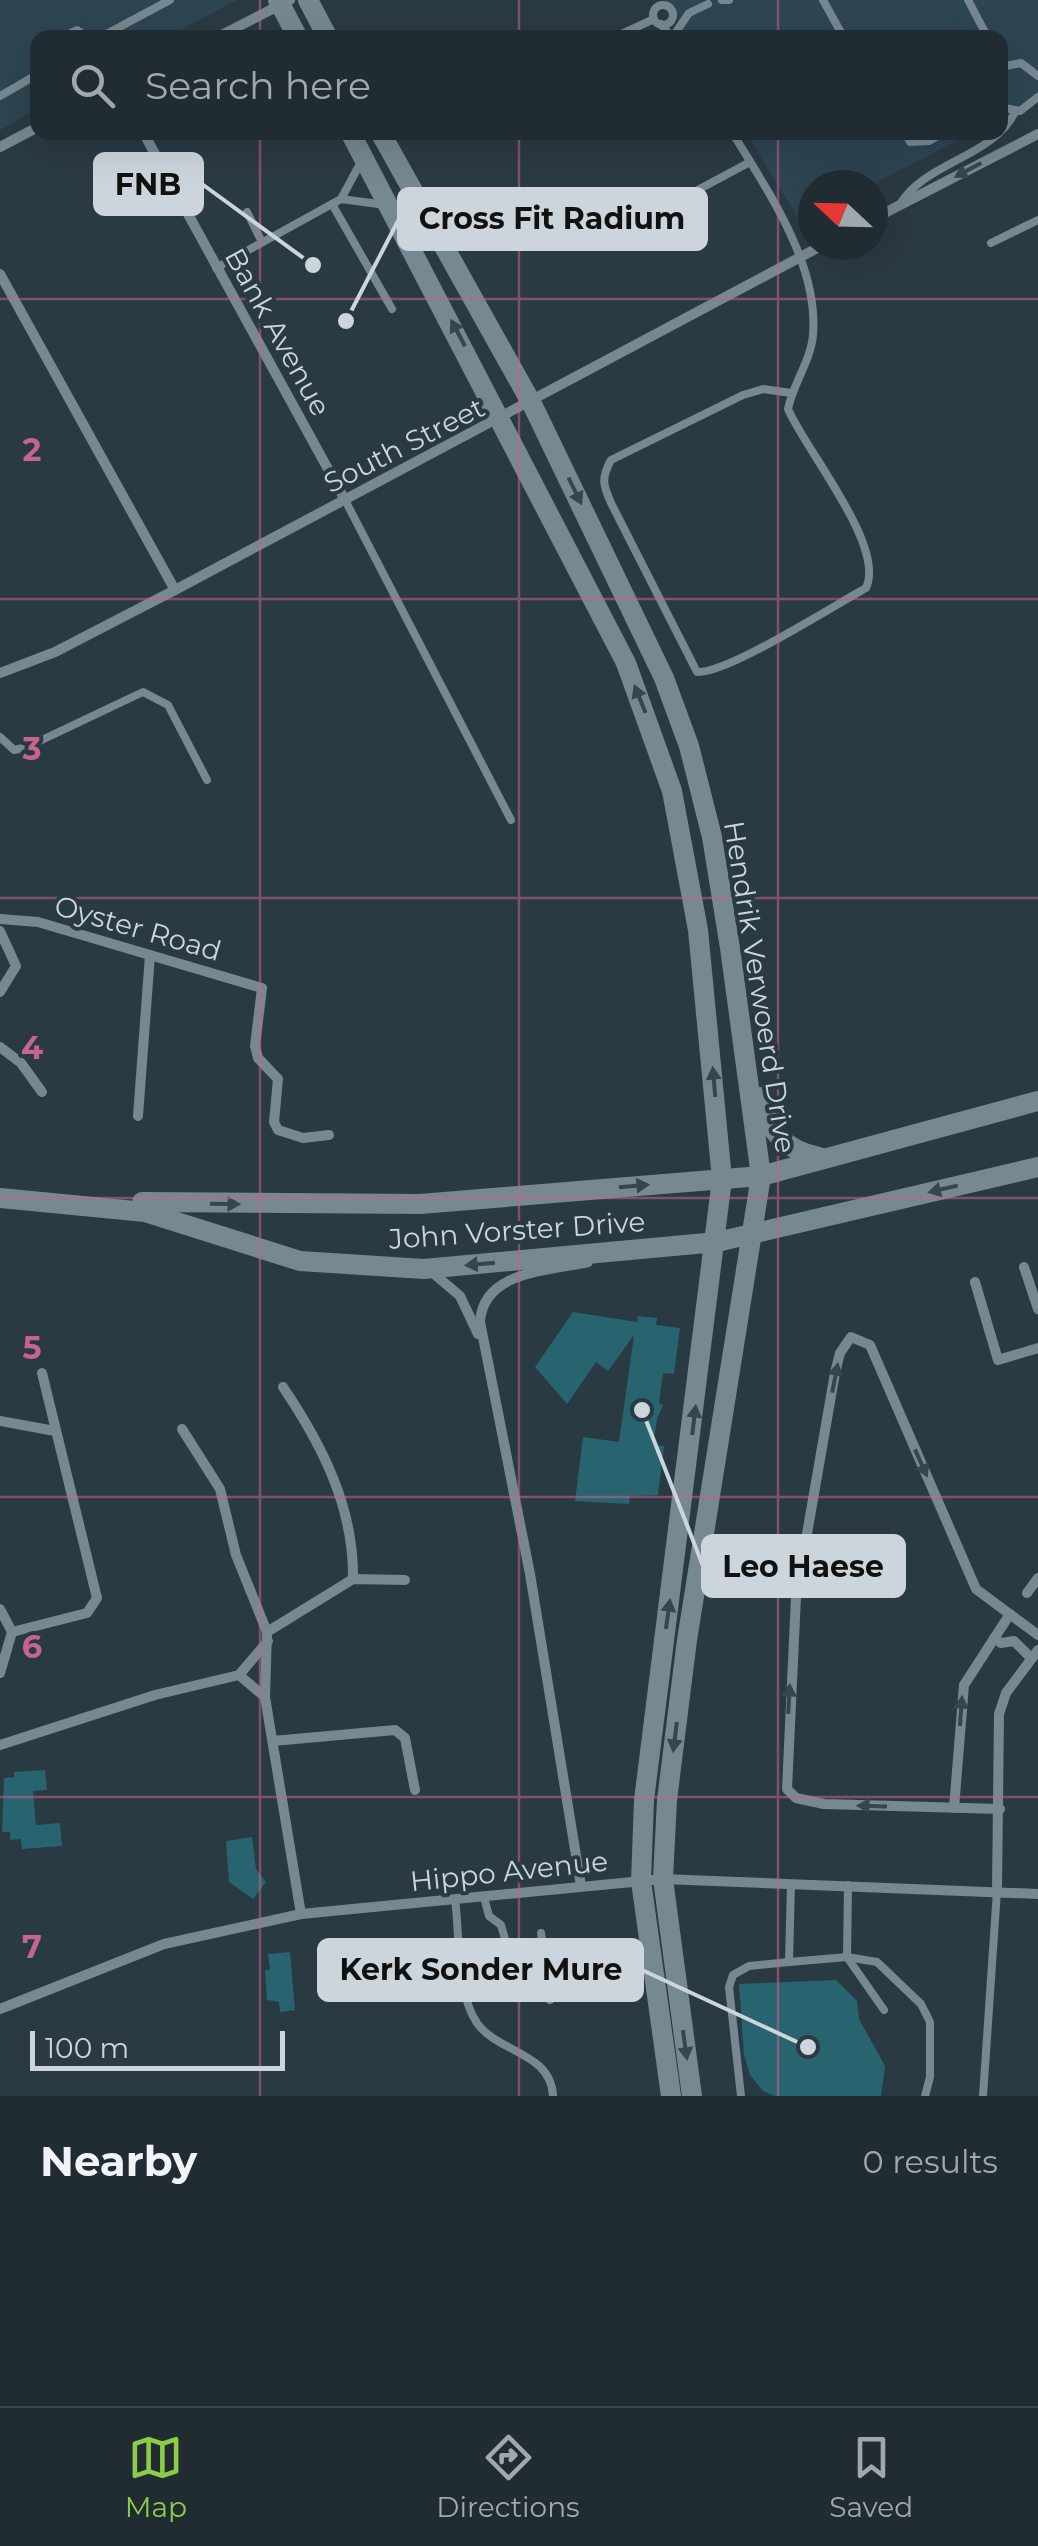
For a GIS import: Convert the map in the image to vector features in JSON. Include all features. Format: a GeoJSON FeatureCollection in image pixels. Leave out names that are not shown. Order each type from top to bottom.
{"type":"FeatureCollection","features":[{"type":"Feature","properties":{"kind":"main road"},"geometry":{"type":"LineString","coordinates":[[308,0],[324,30]]}},
{"type":"Feature","properties":{"kind":"main road"},"geometry":{"type":"LineString","coordinates":[[283,2],[295,30]]}},
{"type":"Feature","properties":{"kind":"main road","name":"Hendrik Verwoerd Drive"},"geometry":{"type":"LineString","coordinates":[[354,140],[626,663],[672,790],[698,930],[722,1179],[644,1800],[641,1880],[671,2096]]}},
{"type":"Feature","properties":{"kind":"main road","name":"Hendrik Verwoerd Drive"},"geometry":{"type":"LineString","coordinates":[[384,140],[532,404],[664,678],[689,746],[712,837],[730,948],[761,1176],[687,1640],[666,1800],[663,1880],[692,2096]]}},
{"type":"Feature","properties":{"kind":"main road"},"geometry":{"type":"LineString","coordinates":[[730,948],[769,1125],[795,1150],[820,1157]]}},
{"type":"Feature","properties":{"kind":"main road","name":"John Vorster Drive"},"geometry":{"type":"LineString","coordinates":[[0,1190],[150,1202],[420,1204],[761,1176],[1038,1100]]}},
{"type":"Feature","properties":{"kind":"main road","name":"John Vorster Drive"},"geometry":{"type":"LineString","coordinates":[[0,1198],[145,1212],[300,1260],[424,1269],[717,1242],[1038,1166]]}},
{"type":"Feature","properties":{"kind":"street"},"geometry":{"type":"LineString","coordinates":[[231,30],[283,2]]}},
{"type":"Feature","properties":{"kind":"street"},"geometry":{"type":"LineString","coordinates":[[0,146],[30,131]]}},
{"type":"Feature","properties":{"kind":"street"},"geometry":{"type":"LineString","coordinates":[[888,212],[1038,134]]}},
{"type":"Feature","properties":{"kind":"street","name":"Bank Avenue"},"geometry":{"type":"LineString","coordinates":[[147,140],[345,500]]}},
{"type":"Feature","properties":{"kind":"street","name":"South Street"},"geometry":{"type":"LineString","coordinates":[[0,673],[55,652],[502,420],[798,258]]}},
{"type":"Feature","properties":{"kind":"street"},"geometry":{"type":"LineString","coordinates":[[0,274],[175,590]]}},
{"type":"Feature","properties":{"kind":"street","name":"Oyster Road"},"geometry":{"type":"LineString","coordinates":[[0,919],[38,922],[262,988],[255,1046],[258,1058],[278,1079],[278,1130],[303,1138],[328,1135]]}},
{"type":"Feature","properties":{"kind":"street"},"geometry":{"type":"LineString","coordinates":[[0,931],[16,966],[0,992]]}},
{"type":"Feature","properties":{"kind":"street"},"geometry":{"type":"LineString","coordinates":[[138,1116],[150,954]]}},
{"type":"Feature","properties":{"kind":"street"},"geometry":{"type":"LineString","coordinates":[[0,1046],[21,1064],[42,1092]]}},
{"type":"Feature","properties":{"kind":"street"},"geometry":{"type":"LineString","coordinates":[[580,1886],[530,1574],[482,1344],[483,1302],[498,1284],[647,1248]]}},
{"type":"Feature","properties":{"kind":"street"},"geometry":{"type":"LineString","coordinates":[[1024,1267],[1038,1309]]}},
{"type":"Feature","properties":{"kind":"street"},"geometry":{"type":"LineString","coordinates":[[424,1269],[454,1288],[482,1344]]}},
{"type":"Feature","properties":{"kind":"street"},"geometry":{"type":"LineString","coordinates":[[975,1282],[998,1360],[1038,1348]]}},
{"type":"Feature","properties":{"kind":"street"},"geometry":{"type":"LineString","coordinates":[[1000,1809],[824,1804],[796,1798],[787,1789],[796,1591],[840,1353],[851,1338],[870,1345],[976,1589],[1038,1635]]}},
{"type":"Feature","properties":{"kind":"street"},"geometry":{"type":"LineString","coordinates":[[12,1632],[87,1613],[97,1598],[42,1373]]}},
{"type":"Feature","properties":{"kind":"street"},"geometry":{"type":"LineString","coordinates":[[283,1387],[311,1428],[333,1475],[350,1536],[353,1579]]}},
{"type":"Feature","properties":{"kind":"street"},"geometry":{"type":"LineString","coordinates":[[0,1421],[55,1431]]}},
{"type":"Feature","properties":{"kind":"street"},"geometry":{"type":"LineString","coordinates":[[182,1429],[220,1489],[226,1524],[268,1636],[265,1697],[302,1914]]}},
{"type":"Feature","properties":{"kind":"street"},"geometry":{"type":"LineString","coordinates":[[1027,1593],[1038,1578]]}},
{"type":"Feature","properties":{"kind":"street"},"geometry":{"type":"LineString","coordinates":[[0,1746],[75,1718],[240,1676],[268,1636],[353,1579],[405,1580]]}},
{"type":"Feature","properties":{"kind":"street"},"geometry":{"type":"LineString","coordinates":[[0,1609],[12,1632],[0,1673]]}},
{"type":"Feature","properties":{"kind":"street"},"geometry":{"type":"LineString","coordinates":[[954,1808],[964,1685],[1010,1614]]}},
{"type":"Feature","properties":{"kind":"street"},"geometry":{"type":"LineString","coordinates":[[994,1638],[1002,1644],[1014,1641],[1034,1654],[1006,1693],[999,1714],[998,1889]]}},
{"type":"Feature","properties":{"kind":"street"},"geometry":{"type":"LineString","coordinates":[[240,1676],[265,1697]]}},
{"type":"Feature","properties":{"kind":"street"},"geometry":{"type":"LineString","coordinates":[[273,1741],[396,1730],[405,1738],[415,1790]]}},
{"type":"Feature","properties":{"kind":"street","name":"Hippo Avenue"},"geometry":{"type":"LineString","coordinates":[[0,2010],[164,1944],[302,1914],[641,1880],[998,1889],[1038,1894]]}},
{"type":"Feature","properties":{"kind":"lane"},"geometry":{"type":"LineString","coordinates":[[115,30],[170,0]]}},
{"type":"Feature","properties":{"kind":"lane"},"geometry":{"type":"LineString","coordinates":[[650,0],[656,18],[669,30]]}},
{"type":"Feature","properties":{"kind":"lane"},"geometry":{"type":"LineString","coordinates":[[824,0],[840,30]]}},
{"type":"Feature","properties":{"kind":"lane"},"geometry":{"type":"LineString","coordinates":[[968,0],[984,30]]}},
{"type":"Feature","properties":{"kind":"lane"},"geometry":{"type":"LineString","coordinates":[[680,30],[690,13],[708,4]]}},
{"type":"Feature","properties":{"kind":"lane"},"geometry":{"type":"LineString","coordinates":[[656,18],[667,7]]}},
{"type":"Feature","properties":{"kind":"lane"},"geometry":{"type":"LineString","coordinates":[[630,30],[656,18],[667,7]]}},
{"type":"Feature","properties":{"kind":"lane"},"geometry":{"type":"LineString","coordinates":[[667,7],[690,13]]}},
{"type":"Feature","properties":{"kind":"lane"},"geometry":{"type":"LineString","coordinates":[[1008,64],[1021,63],[1037,74]]}},
{"type":"Feature","properties":{"kind":"lane"},"geometry":{"type":"LineString","coordinates":[[0,96],[30,79]]}},
{"type":"Feature","properties":{"kind":"lane"},"geometry":{"type":"LineString","coordinates":[[1008,123],[1015,112],[1037,99]]}},
{"type":"Feature","properties":{"kind":"lane"},"geometry":{"type":"LineString","coordinates":[[1008,109],[1015,112]]}},
{"type":"Feature","properties":{"kind":"lane"},"geometry":{"type":"LineString","coordinates":[[740,140],[798,253]]}},
{"type":"Feature","properties":{"kind":"lane"},"geometry":{"type":"LineString","coordinates":[[898,206],[916,184],[988,140]]}},
{"type":"Feature","properties":{"kind":"lane"},"geometry":{"type":"LineString","coordinates":[[216,268],[341,199],[358,175],[363,156]]}},
{"type":"Feature","properties":{"kind":"lane"},"geometry":{"type":"LineString","coordinates":[[651,215],[750,162]]}},
{"type":"Feature","properties":{"kind":"lane"},"geometry":{"type":"LineString","coordinates":[[341,199],[390,206]]}},
{"type":"Feature","properties":{"kind":"lane"},"geometry":{"type":"LineString","coordinates":[[332,204],[392,309]]}},
{"type":"Feature","properties":{"kind":"lane"},"geometry":{"type":"LineString","coordinates":[[247,212],[262,242]]}},
{"type":"Feature","properties":{"kind":"lane"},"geometry":{"type":"LineString","coordinates":[[991,243],[1038,220]]}},
{"type":"Feature","properties":{"kind":"lane"},"geometry":{"type":"LineString","coordinates":[[791,393],[762,389],[744,395],[612,460],[604,473],[602,484],[611,504],[696,672],[708,672],[751,651],[866,588],[871,578],[865,544],[788,409],[814,337],[801,260]]}},
{"type":"Feature","properties":{"kind":"lane"},"geometry":{"type":"LineString","coordinates":[[345,500],[511,820]]}},
{"type":"Feature","properties":{"kind":"lane"},"geometry":{"type":"LineString","coordinates":[[0,737],[14,750],[27,747],[144,692],[168,705],[207,780]]}},
{"type":"Feature","properties":{"kind":"lane"},"geometry":{"type":"LineString","coordinates":[[789,1962],[791,1884]]}},
{"type":"Feature","properties":{"kind":"lane"},"geometry":{"type":"LineString","coordinates":[[848,1885],[847,1957],[884,2010]]}},
{"type":"Feature","properties":{"kind":"lane"},"geometry":{"type":"LineString","coordinates":[[983,2096],[998,1889]]}},
{"type":"Feature","properties":{"kind":"lane"},"geometry":{"type":"LineString","coordinates":[[484,1896],[489,1916],[501,1925],[510,1957],[544,1955]]}},
{"type":"Feature","properties":{"kind":"lane"},"geometry":{"type":"LineString","coordinates":[[455,1899],[470,2009],[487,2033],[536,2062],[548,2076],[552,2096]]}},
{"type":"Feature","properties":{"kind":"lane"},"geometry":{"type":"LineString","coordinates":[[541,1932],[550,2000]]}},
{"type":"Feature","properties":{"kind":"lane"},"geometry":{"type":"LineString","coordinates":[[741,2096],[730,1981],[742,1968],[847,1957],[871,1959],[884,1967],[926,2012],[932,2058],[926,2096]]}},
{"type":"Feature","properties":{"kind":"shaded area"},"geometry":{"type":"Polygon","coordinates":[[[0,0],[237,0],[181,30],[30,30],[30,113],[0,130],[0,0]]]}},
{"type":"Feature","properties":{"kind":"shaded area"},"geometry":{"type":"Polygon","coordinates":[[[665,0],[1038,0],[1038,97],[1008,113],[1008,30],[684,30],[665,0]]]}},
{"type":"Feature","properties":{"kind":"shaded area"},"geometry":{"type":"Polygon","coordinates":[[[750,140],[958,140],[888,177],[888,170],[798,170],[798,218],[750,140]]]}},
{"type":"Feature","properties":{"kind":"building"},"geometry":{"type":"Polygon","coordinates":[[[573,1312],[637,1322],[638,1316],[657,1318],[656,1325],[680,1328],[674,1374],[663,1373],[659,1403],[663,1405],[653,1445],[664,1446],[658,1495],[630,1496],[629,1504],[575,1501],[583,1437],[619,1442],[634,1335],[608,1371],[596,1362],[567,1404],[535,1367],[573,1312]]]}},
{"type":"Feature","properties":{"kind":"building"},"geometry":{"type":"Polygon","coordinates":[[[45,1770],[47,1790],[33,1791],[36,1825],[60,1823],[62,1846],[22,1849],[21,1839],[10,1840],[10,1832],[2,1832],[4,1778],[14,1777],[14,1772],[45,1770]]]}},
{"type":"Feature","properties":{"kind":"building"},"geometry":{"type":"Polygon","coordinates":[[[252,1837],[256,1869],[266,1882],[253,1899],[229,1882],[226,1841],[252,1837]]]}},
{"type":"Feature","properties":{"kind":"building"},"geometry":{"type":"Polygon","coordinates":[[[290,1952],[295,2010],[280,2012],[279,2002],[267,2000],[265,1970],[270,1970],[268,1954],[290,1952]]]}},
{"type":"Feature","properties":{"kind":"building"},"geometry":{"type":"Polygon","coordinates":[[[836,1980],[857,2001],[859,2019],[885,2066],[881,2096],[774,2096],[763,2091],[750,2075],[744,2055],[739,1984],[836,1980]]]}},
{"type":"Feature","properties":{"kind":"place","name":"FNB"},"geometry":{"type":"Point","coordinates":[313,265]}},
{"type":"Feature","properties":{"kind":"place","name":"Cross Fit Radium"},"geometry":{"type":"Point","coordinates":[346,321]}},
{"type":"Feature","properties":{"kind":"place","name":"Leo Haese"},"geometry":{"type":"Point","coordinates":[642,1410]}},
{"type":"Feature","properties":{"kind":"place","name":"Kerk Sonder Mure"},"geometry":{"type":"Point","coordinates":[808,2047]}}]}
